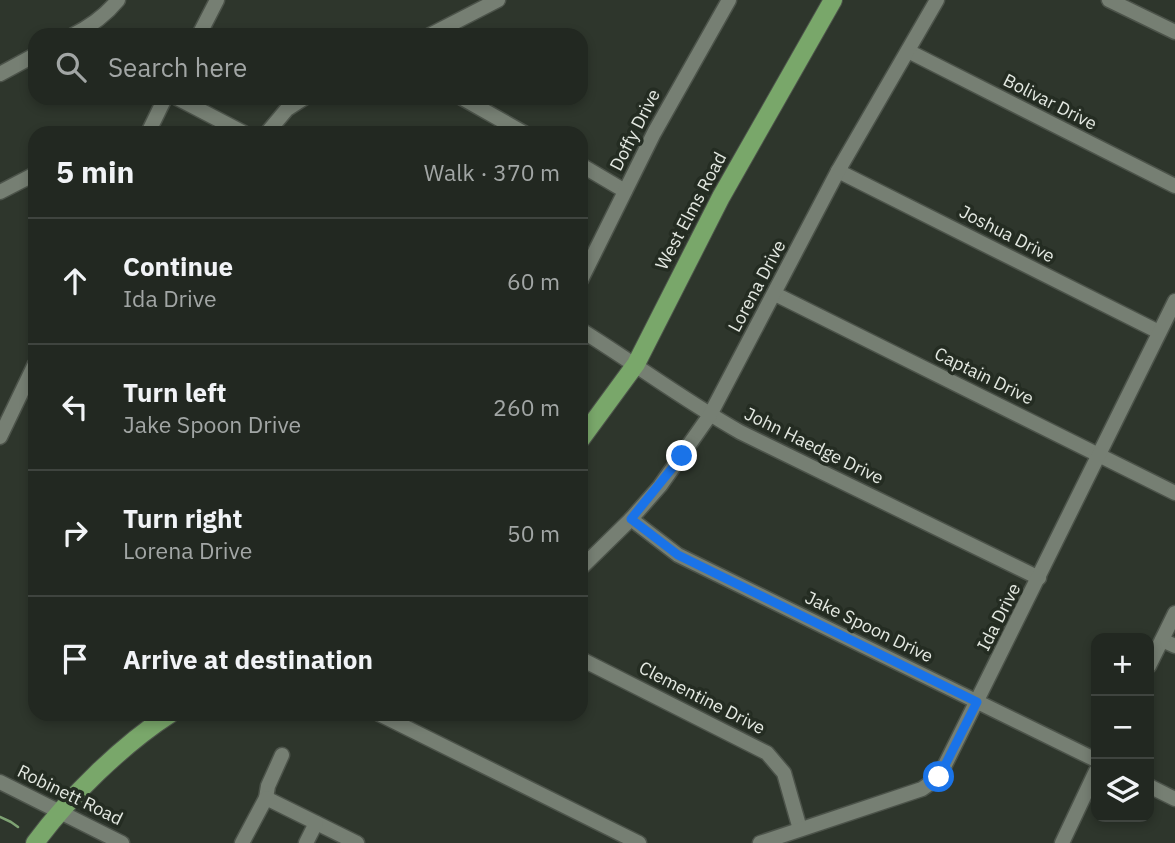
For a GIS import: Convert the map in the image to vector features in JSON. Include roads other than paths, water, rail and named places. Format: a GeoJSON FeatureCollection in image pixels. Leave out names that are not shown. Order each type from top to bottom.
{"type":"FeatureCollection","features":[{"type":"Feature","properties":{"kind":"main road","name":"West Elms Road"},"geometry":{"type":"LineString","coordinates":[[588,429],[636,364],[721,197],[833,0]]}},
{"type":"Feature","properties":{"kind":"main road"},"geometry":{"type":"LineString","coordinates":[[35,843],[59,811],[99,772],[161,721]]}},
{"type":"Feature","properties":{"kind":"street"},"geometry":{"type":"LineString","coordinates":[[87,28],[109,12],[118,0]]}},
{"type":"Feature","properties":{"kind":"street"},"geometry":{"type":"LineString","coordinates":[[202,28],[218,0]]}},
{"type":"Feature","properties":{"kind":"street"},"geometry":{"type":"LineString","coordinates":[[444,28],[499,0]]}},
{"type":"Feature","properties":{"kind":"street","name":"Doffy Drive"},"geometry":{"type":"LineString","coordinates":[[588,266],[674,96],[729,0]]}},
{"type":"Feature","properties":{"kind":"street","name":"Lorena Drive"},"geometry":{"type":"LineString","coordinates":[[588,561],[631,519],[675,466],[710,415],[838,171],[937,0]]}},
{"type":"Feature","properties":{"kind":"street"},"geometry":{"type":"LineString","coordinates":[[1109,0],[1175,32]]}},
{"type":"Feature","properties":{"kind":"street","name":"Bolivar Drive"},"geometry":{"type":"LineString","coordinates":[[908,51],[1175,186]]}},
{"type":"Feature","properties":{"kind":"street"},"geometry":{"type":"LineString","coordinates":[[0,74],[28,59]]}},
{"type":"Feature","properties":{"kind":"street"},"geometry":{"type":"LineString","coordinates":[[151,126],[162,105]]}},
{"type":"Feature","properties":{"kind":"street"},"geometry":{"type":"LineString","coordinates":[[190,105],[231,126]]}},
{"type":"Feature","properties":{"kind":"street"},"geometry":{"type":"LineString","coordinates":[[273,126],[293,105]]}},
{"type":"Feature","properties":{"kind":"street"},"geometry":{"type":"LineString","coordinates":[[474,105],[512,126]]}},
{"type":"Feature","properties":{"kind":"street"},"geometry":{"type":"LineString","coordinates":[[588,169],[625,191]]}},
{"type":"Feature","properties":{"kind":"street","name":"Joshua Drive"},"geometry":{"type":"LineString","coordinates":[[838,171],[1159,332]]}},
{"type":"Feature","properties":{"kind":"street"},"geometry":{"type":"LineString","coordinates":[[0,192],[28,178]]}},
{"type":"Feature","properties":{"kind":"street","name":"Captain Drive"},"geometry":{"type":"LineString","coordinates":[[775,294],[1175,493]]}},
{"type":"Feature","properties":{"kind":"street","name":"Ida Drive"},"geometry":{"type":"LineString","coordinates":[[760,843],[922,789],[939,777],[1175,301]]}},
{"type":"Feature","properties":{"kind":"street","name":"John Haedge Drive"},"geometry":{"type":"LineString","coordinates":[[588,334],[740,432],[1039,578]]}},
{"type":"Feature","properties":{"kind":"street"},"geometry":{"type":"LineString","coordinates":[[0,437],[28,379]]}},
{"type":"Feature","properties":{"kind":"street","name":"Jake Spoon Drive"},"geometry":{"type":"LineString","coordinates":[[631,519],[678,555],[1094,759]]}},
{"type":"Feature","properties":{"kind":"street"},"geometry":{"type":"LineString","coordinates":[[1154,660],[1168,643],[1175,613]]}},
{"type":"Feature","properties":{"kind":"street","name":"Clementine Drive"},"geometry":{"type":"LineString","coordinates":[[588,663],[767,753],[784,773],[800,830]]}},
{"type":"Feature","properties":{"kind":"street"},"geometry":{"type":"LineString","coordinates":[[398,721],[639,843]]}},
{"type":"Feature","properties":{"kind":"street"},"geometry":{"type":"LineString","coordinates":[[242,843],[266,798],[268,786],[282,755]]}},
{"type":"Feature","properties":{"kind":"street","name":"Robinett Road"},"geometry":{"type":"LineString","coordinates":[[0,782],[122,843]]}},
{"type":"Feature","properties":{"kind":"street"},"geometry":{"type":"LineString","coordinates":[[1062,843],[1091,782]]}},
{"type":"Feature","properties":{"kind":"street"},"geometry":{"type":"LineString","coordinates":[[1154,788],[1175,799]]}},
{"type":"Feature","properties":{"kind":"street"},"geometry":{"type":"LineString","coordinates":[[266,798],[341,839],[357,843]]}},
{"type":"Feature","properties":{"kind":"street"},"geometry":{"type":"LineString","coordinates":[[306,843],[316,823]]}},
{"type":"Feature","properties":{"kind":"waterway"},"geometry":{"type":"LineString","coordinates":[[0,817],[18,827]]}}]}
